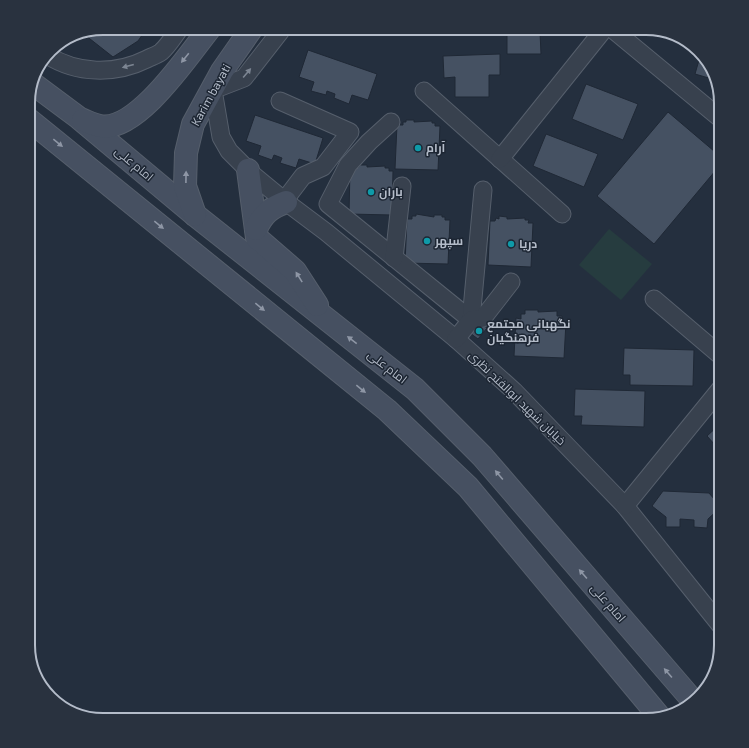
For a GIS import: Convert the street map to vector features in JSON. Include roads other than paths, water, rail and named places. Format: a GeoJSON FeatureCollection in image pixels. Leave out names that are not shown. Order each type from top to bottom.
{"type":"FeatureCollection","features":[{"type":"Feature","properties":{"kind":"main road"},"geometry":{"type":"LineString","coordinates":[[80,118],[101,127],[119,123],[138,113],[154,98],[204,35]]}},
{"type":"Feature","properties":{"kind":"main road","name":"Karim bayati"},"geometry":{"type":"LineString","coordinates":[[195,215],[185,186],[186,153],[193,124],[213,90],[222,71],[247,35]]}},
{"type":"Feature","properties":{"kind":"main road","name":"امام علی"},"geometry":{"type":"LineString","coordinates":[[37,86],[80,118],[195,215],[415,389],[482,456],[690,697]]}},
{"type":"Feature","properties":{"kind":"main road"},"geometry":{"type":"LineString","coordinates":[[35,125],[392,415],[468,487],[655,712]]}},
{"type":"Feature","properties":{"kind":"main road"},"geometry":{"type":"LineString","coordinates":[[248,170],[256,234],[295,271],[328,321]]}},
{"type":"Feature","properties":{"kind":"main road"},"geometry":{"type":"LineString","coordinates":[[256,234],[267,212],[285,201]]}},
{"type":"Feature","properties":{"kind":"street"},"geometry":{"type":"LineString","coordinates":[[52,58],[87,70],[112,71],[138,64],[161,53],[175,35]]}},
{"type":"Feature","properties":{"kind":"street"},"geometry":{"type":"LineString","coordinates":[[213,90],[244,78],[278,35]]}},
{"type":"Feature","properties":{"kind":"street"},"geometry":{"type":"LineString","coordinates":[[500,159],[599,35]]}},
{"type":"Feature","properties":{"kind":"street"},"geometry":{"type":"LineString","coordinates":[[619,35],[714,113]]}},
{"type":"Feature","properties":{"kind":"street","name":"خیابان شهید ابوالفتح نظری"},"geometry":{"type":"LineString","coordinates":[[213,90],[221,137],[229,151],[248,170],[285,201],[326,232],[456,339],[514,391],[624,506],[714,617]]}},
{"type":"Feature","properties":{"kind":"street"},"geometry":{"type":"LineString","coordinates":[[424,91],[562,214]]}},
{"type":"Feature","properties":{"kind":"street"},"geometry":{"type":"LineString","coordinates":[[280,101],[350,132],[323,167],[303,176],[285,201]]}},
{"type":"Feature","properties":{"kind":"street"},"geometry":{"type":"LineString","coordinates":[[391,122],[369,142],[348,165],[328,204],[471,320],[483,318],[511,282]]}},
{"type":"Feature","properties":{"kind":"street"},"geometry":{"type":"LineString","coordinates":[[394,258],[402,186]]}},
{"type":"Feature","properties":{"kind":"street"},"geometry":{"type":"LineString","coordinates":[[456,339],[471,320],[482,190]]}},
{"type":"Feature","properties":{"kind":"street"},"geometry":{"type":"LineString","coordinates":[[654,299],[714,350]]}},
{"type":"Feature","properties":{"kind":"street"},"geometry":{"type":"LineString","coordinates":[[624,506],[714,397]]}},
{"type":"Feature","properties":{"kind":"place","name":"آرام"},"geometry":{"type":"Point","coordinates":[418,148]}},
{"type":"Feature","properties":{"kind":"place","name":"باران"},"geometry":{"type":"Point","coordinates":[371,192]}},
{"type":"Feature","properties":{"kind":"place","name":"سپهر"},"geometry":{"type":"Point","coordinates":[427,241]}},
{"type":"Feature","properties":{"kind":"place","name":"دریا"},"geometry":{"type":"Point","coordinates":[511,244]}},
{"type":"Feature","properties":{"kind":"place","name":"نگهبانی مجتمع فرهنگیان"},"geometry":{"type":"Point","coordinates":[479,331]}}]}
